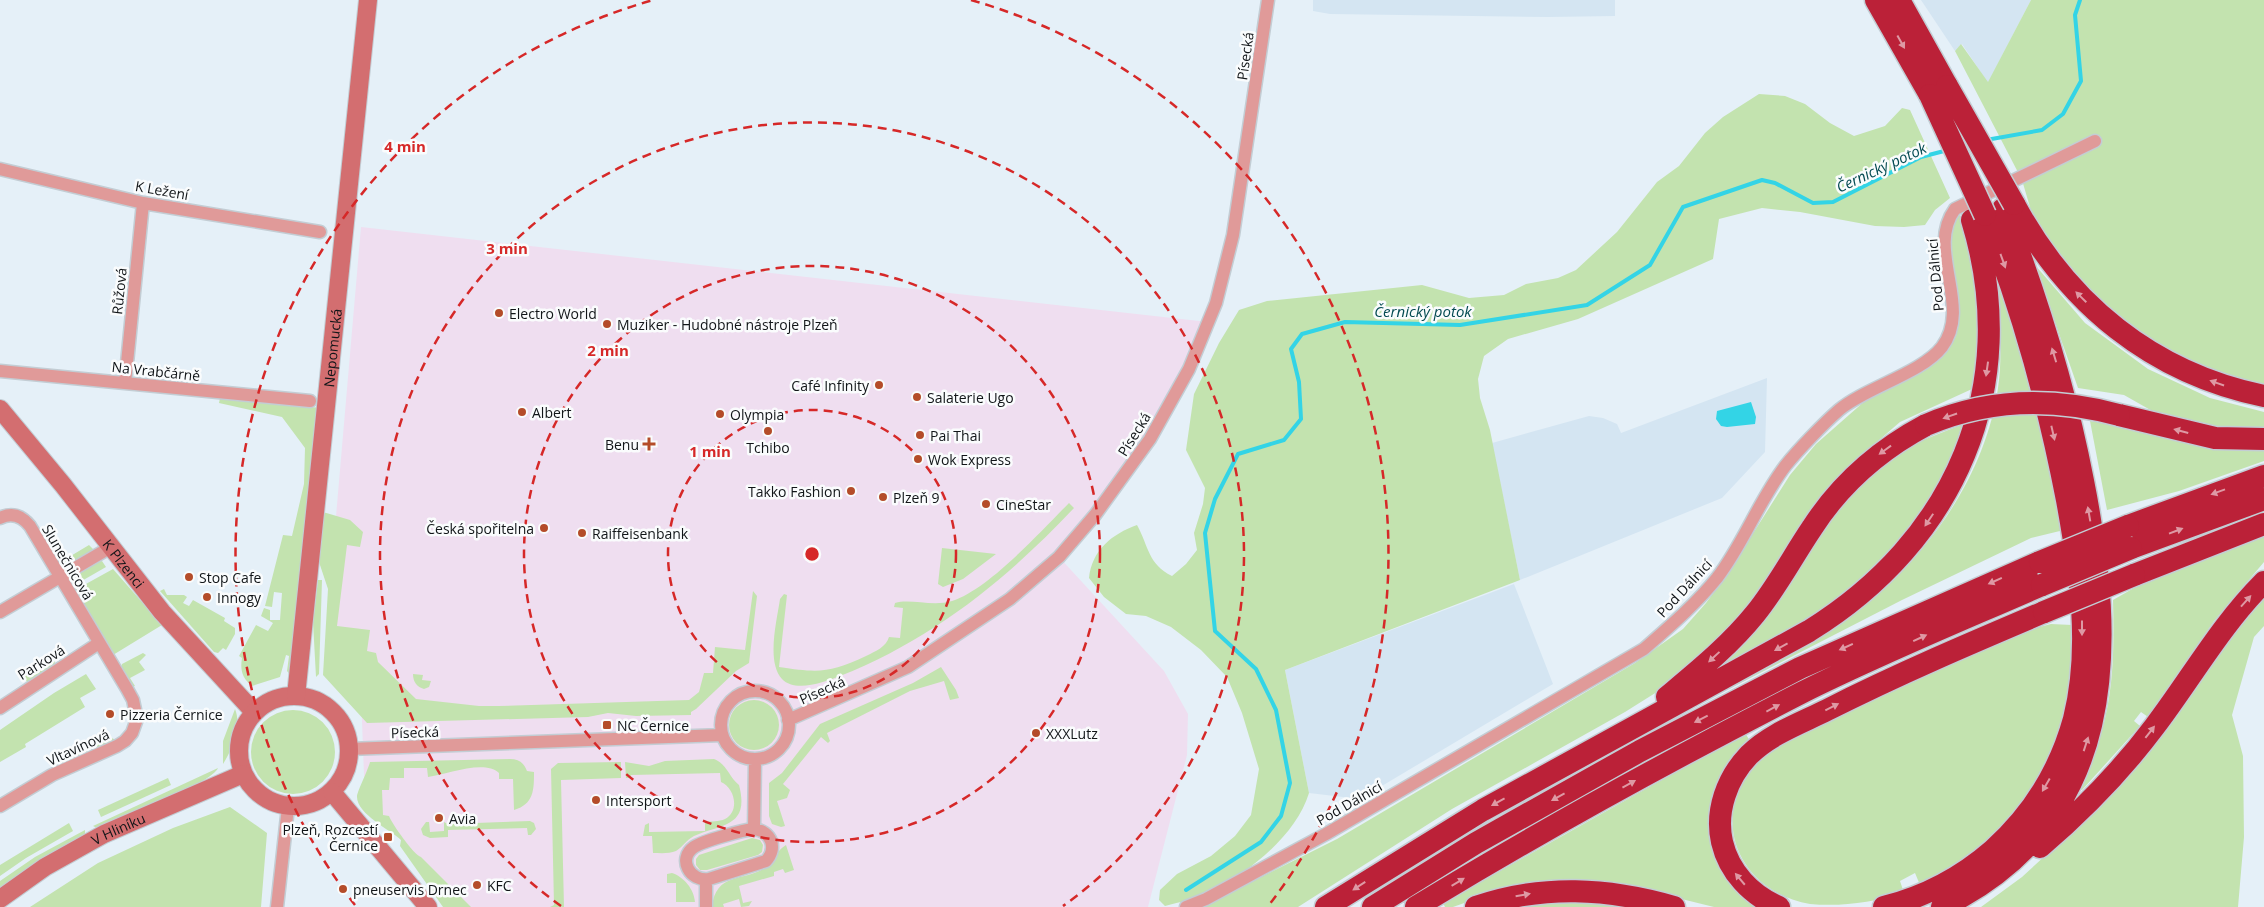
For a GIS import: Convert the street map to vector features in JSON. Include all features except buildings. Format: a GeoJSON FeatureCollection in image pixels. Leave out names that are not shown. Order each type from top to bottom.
{"type":"FeatureCollection","features":[{"type":"Feature","properties":{"kind":"highway"},"geometry":{"type":"LineString","coordinates":[[1876,0],[1938,90],[1994,212],[2045,400],[2061,471],[2078,563],[2081,592],[2082,648],[2078,696],[2070,731],[2061,757],[2042,792],[2016,826],[1984,857],[1950,881],[1911,899],[1884,907]]}},
{"type":"Feature","properties":{"kind":"highway"},"geometry":{"type":"LineString","coordinates":[[1899,0],[1938,90],[2040,312],[2062,383],[2089,510],[2099,574],[2102,649],[2098,697],[2084,750],[2070,783],[2050,816],[2030,841],[1988,881],[1942,907]]}},
{"type":"Feature","properties":{"kind":"highway"},"geometry":{"type":"LineString","coordinates":[[1994,212],[2044,254],[2069,285],[2123,334],[2184,370],[2227,387],[2264,396]]}},
{"type":"Feature","properties":{"kind":"highway"},"geometry":{"type":"LineString","coordinates":[[1326,907],[1483,810],[1782,646],[1837,613],[1884,574],[1917,537],[1944,498],[1964,455],[1978,412],[1987,367],[1990,321],[1983,260],[1994,212]]}},
{"type":"Feature","properties":{"kind":"highway"},"geometry":{"type":"LineString","coordinates":[[1632,727],[1705,666],[1749,621],[1770,594],[1821,515],[1848,482],[1891,446],[1926,426],[1973,409],[2011,403],[2061,403],[2215,438],[2264,439]]}},
{"type":"Feature","properties":{"kind":"highway"},"geometry":{"type":"LineString","coordinates":[[1373,907],[1476,843],[1623,760],[1792,672],[2040,562],[2128,526],[2264,476]]}},
{"type":"Feature","properties":{"kind":"highway"},"geometry":{"type":"LineString","coordinates":[[1416,907],[1488,863],[1650,773],[1805,692],[1928,634],[2042,585],[2131,548],[2264,500]]}},
{"type":"Feature","properties":{"kind":"highway"},"geometry":{"type":"LineString","coordinates":[[1780,907],[1757,895],[1742,881],[1728,861],[1723,845],[1720,818],[1724,798],[1731,779],[1743,761],[1768,741],[1847,700],[2044,612],[2264,524]]}},
{"type":"Feature","properties":{"kind":"highway"},"geometry":{"type":"LineString","coordinates":[[1988,881],[2002,879],[2029,856],[2090,799],[2129,758],[2174,700],[2222,630],[2264,582]]}},
{"type":"Feature","properties":{"kind":"highway"},"geometry":{"type":"LineString","coordinates":[[1476,907],[1517,896],[1574,890],[1617,894],[1674,907]]}},
{"type":"Feature","properties":{"kind":"street","name":"Nepomucká"},"geometry":{"type":"LineString","coordinates":[[296,696],[368,0]]}},
{"type":"Feature","properties":{"kind":"street","name":"Písecká"},"geometry":{"type":"LineString","coordinates":[[788,720],[908,668],[1010,600],[1059,557],[1095,515],[1150,439],[1188,369],[1216,303],[1233,235],[1268,0]]}},
{"type":"Feature","properties":{"kind":"street","name":"Pod Dálnicí"},"geometry":{"type":"LineString","coordinates":[[1186,907],[1206,899],[1326,834],[1644,649],[1682,615],[1717,577],[1786,465],[1840,410],[1928,360],[1941,348],[1950,333],[1954,315],[1945,250],[1948,219],[1955,209],[2095,141]]}},
{"type":"Feature","properties":{"kind":"street","name":"K Ležení"},"geometry":{"type":"LineString","coordinates":[[1,171],[143,203],[320,232]]}},
{"type":"Feature","properties":{"kind":"street","name":"Růžová"},"geometry":{"type":"LineString","coordinates":[[125,383],[143,203]]}},
{"type":"Feature","properties":{"kind":"street","name":"Na Vrabčárně"},"geometry":{"type":"LineString","coordinates":[[0,371],[310,401]]}},
{"type":"Feature","properties":{"kind":"street","name":"K Plzenci"},"geometry":{"type":"LineString","coordinates":[[0,409],[162,612],[254,712]]}},
{"type":"Feature","properties":{"kind":"street","name":"Slunečnicová"},"geometry":{"type":"LineString","coordinates":[[0,518],[11,515],[25,520],[99,643]]}},
{"type":"Feature","properties":{"kind":"street"},"geometry":{"type":"LineString","coordinates":[[0,612],[111,547]]}},
{"type":"Feature","properties":{"kind":"street","name":"Parková"},"geometry":{"type":"LineString","coordinates":[[0,708],[99,643]]}},
{"type":"Feature","properties":{"kind":"street","name":"Vltavínová"},"geometry":{"type":"LineString","coordinates":[[0,806],[52,775],[117,746],[132,733],[136,718],[133,700],[99,643]]}},
{"type":"Feature","properties":{"kind":"street"},"geometry":{"type":"LineString","coordinates":[[758,691],[769,694],[779,701],[786,711],[788,720],[788,734],[783,745],[775,753],[765,758],[755,759],[744,758],[734,753],[722,735],[720,725],[724,709],[735,697],[746,692],[758,691]]}},
{"type":"Feature","properties":{"kind":"street"},"geometry":{"type":"LineString","coordinates":[[296,696],[313,699],[327,707],[342,726],[349,749],[348,765],[342,780],[332,792],[319,801],[304,806],[288,807],[274,804],[250,786],[243,774],[238,748],[246,723],[254,712],[274,700],[296,696]]}},
{"type":"Feature","properties":{"kind":"street","name":"Písecká"},"geometry":{"type":"LineString","coordinates":[[349,749],[722,735]]}},
{"type":"Feature","properties":{"kind":"street"},"geometry":{"type":"LineString","coordinates":[[754,829],[755,759]]}},
{"type":"Feature","properties":{"kind":"street","name":"V Hliníku"},"geometry":{"type":"LineString","coordinates":[[0,899],[46,867],[97,838],[243,774]]}},
{"type":"Feature","properties":{"kind":"street"},"geometry":{"type":"LineString","coordinates":[[332,792],[428,907]]}},
{"type":"Feature","properties":{"kind":"street"},"geometry":{"type":"LineString","coordinates":[[277,907],[288,807]]}},
{"type":"Feature","properties":{"kind":"street"},"geometry":{"type":"LineString","coordinates":[[754,829],[765,833],[770,838],[772,850],[766,861],[706,880],[696,878],[687,868],[687,857],[694,847],[754,829]]}},
{"type":"Feature","properties":{"kind":"street"},"geometry":{"type":"LineString","coordinates":[[706,880],[706,907]]}},
{"type":"Feature","properties":{"kind":"shaded area"},"geometry":{"type":"Polygon","coordinates":[[[1313,0],[1615,0],[1615,16],[1330,14],[1313,11],[1313,0]]]}},
{"type":"Feature","properties":{"kind":"shaded area"},"geometry":{"type":"Polygon","coordinates":[[[1921,0],[2031,0],[1988,83],[1962,44],[1955,51],[1921,0]]]}},
{"type":"Feature","properties":{"kind":"shaded area"},"geometry":{"type":"Polygon","coordinates":[[[361,227],[1208,322],[1150,439],[1059,557],[1164,671],[1188,714],[1187,755],[1148,907],[464,907],[365,802],[360,667],[326,632],[361,227]]]}},
{"type":"Feature","properties":{"kind":"shaded area"},"geometry":{"type":"Polygon","coordinates":[[[1767,378],[1765,452],[1722,498],[1520,580],[1492,443],[1589,416],[1603,418],[1617,424],[1621,433],[1767,378]]]}},
{"type":"Feature","properties":{"kind":"shaded area"},"geometry":{"type":"Polygon","coordinates":[[[1514,584],[1553,684],[1360,799],[1309,793],[1285,670],[1514,584]]]}},
{"type":"Feature","properties":{"kind":"green space"},"geometry":{"type":"Polygon","coordinates":[[[2031,0],[2264,0],[2264,388],[2215,374],[2146,337],[2110,309],[2072,271],[2048,241],[2032,214],[2022,180],[1955,51],[1961,44],[1988,82],[2031,0]]]}},
{"type":"Feature","properties":{"kind":"green space"},"geometry":{"type":"Polygon","coordinates":[[[1759,94],[1785,96],[1805,104],[1830,123],[1854,136],[1885,126],[1902,108],[1910,110],[1950,198],[1935,210],[1925,225],[1904,227],[1875,226],[1800,212],[1762,208],[1719,219],[1713,259],[1578,319],[1508,339],[1484,356],[1478,379],[1480,398],[1490,430],[1520,580],[1285,670],[1309,793],[1303,809],[1282,838],[1269,852],[1240,875],[1205,894],[1165,906],[1159,900],[1160,890],[1177,874],[1211,856],[1235,836],[1251,815],[1259,769],[1242,713],[1227,677],[1201,650],[1171,627],[1146,616],[1126,614],[1104,597],[1089,578],[1094,559],[1105,544],[1119,533],[1137,525],[1150,554],[1158,566],[1172,576],[1186,564],[1197,550],[1194,533],[1203,504],[1205,488],[1186,450],[1194,394],[1219,343],[1239,310],[1267,301],[1422,285],[1469,298],[1504,295],[1526,284],[1558,278],[1576,270],[1617,232],[1657,182],[1679,166],[1705,133],[1723,117],[1759,94]]]}},
{"type":"Feature","properties":{"kind":"green space"},"geometry":{"type":"Polygon","coordinates":[[[1959,213],[1974,265],[1980,342],[1972,389],[1900,422],[1842,472],[1820,498],[1769,576],[1732,626],[1668,685],[1625,712],[1452,809],[1298,907],[1201,907],[1337,839],[1635,663],[1683,629],[1726,576],[1790,475],[1816,444],[1866,400],[1933,363],[1948,350],[1956,336],[1960,313],[1951,246],[1951,228],[1959,213]]]}},
{"type":"Feature","properties":{"kind":"green space"},"geometry":{"type":"Polygon","coordinates":[[[2035,265],[2085,323],[2148,369],[2210,398],[2264,412],[2264,429],[2200,426],[2161,416],[2124,395],[2078,388],[2035,265]]]}},
{"type":"Feature","properties":{"kind":"green space"},"geometry":{"type":"Polygon","coordinates":[[[1997,289],[2004,291],[2019,335],[2064,530],[2031,538],[1902,600],[1729,689],[1727,685],[1849,616],[1876,595],[1902,571],[1946,517],[1965,486],[1980,455],[1991,422],[1998,388],[2000,363],[1997,289]]]}},
{"type":"Feature","properties":{"kind":"green space"},"geometry":{"type":"Polygon","coordinates":[[[220,398],[321,408],[291,676],[287,671],[289,656],[286,655],[280,677],[252,686],[244,677],[241,666],[242,658],[239,656],[256,625],[268,631],[273,623],[261,616],[264,608],[270,610],[270,620],[280,620],[282,593],[274,592],[272,607],[265,606],[283,535],[292,536],[304,484],[305,448],[282,417],[219,403],[220,398]]]}},
{"type":"Feature","properties":{"kind":"green space"},"geometry":{"type":"Polygon","coordinates":[[[2090,421],[2264,446],[2264,461],[2179,491],[2107,510],[2090,421]]]}},
{"type":"Feature","properties":{"kind":"green space"},"geometry":{"type":"Polygon","coordinates":[[[1966,423],[1937,490],[1892,551],[1831,606],[1720,669],[1719,667],[1847,494],[1898,450],[1966,423]]]}},
{"type":"Feature","properties":{"kind":"green space"},"geometry":{"type":"Polygon","coordinates":[[[1069,503],[1074,508],[995,583],[937,626],[906,644],[840,676],[810,685],[802,686],[788,683],[777,672],[774,640],[780,599],[784,594],[787,595],[779,667],[815,671],[843,666],[877,650],[886,643],[889,637],[900,638],[903,608],[894,607],[895,603],[907,601],[944,603],[966,595],[982,585],[1014,558],[1069,503]]]}},
{"type":"Feature","properties":{"kind":"green space"},"geometry":{"type":"Polygon","coordinates":[[[323,512],[350,520],[363,532],[360,547],[347,545],[337,626],[370,630],[367,651],[376,653],[378,662],[416,699],[479,706],[689,700],[699,692],[704,673],[713,673],[715,647],[745,650],[753,591],[757,596],[749,663],[736,671],[691,712],[691,715],[636,716],[608,713],[588,717],[367,723],[323,675],[328,589],[318,559],[323,512]]]}},
{"type":"Feature","properties":{"kind":"green space"},"geometry":{"type":"Polygon","coordinates":[[[2264,533],[2264,562],[2214,621],[2148,717],[2141,712],[2134,721],[2140,726],[2082,790],[2079,789],[2099,742],[2105,720],[2112,674],[2113,600],[2141,584],[2264,533]]]}},
{"type":"Feature","properties":{"kind":"green space"},"geometry":{"type":"Polygon","coordinates":[[[89,545],[93,549],[92,552],[67,566],[59,563],[89,545]]]}},
{"type":"Feature","properties":{"kind":"green space"},"geometry":{"type":"Polygon","coordinates":[[[942,548],[996,554],[963,579],[943,587],[938,584],[942,548]]]}},
{"type":"Feature","properties":{"kind":"green space"},"geometry":{"type":"Polygon","coordinates":[[[102,561],[106,567],[73,586],[75,577],[83,569],[102,561]]]}},
{"type":"Feature","properties":{"kind":"green space"},"geometry":{"type":"Polygon","coordinates":[[[113,569],[162,625],[113,655],[75,590],[113,569]]]}},
{"type":"Feature","properties":{"kind":"green space"},"geometry":{"type":"Polygon","coordinates":[[[318,580],[322,580],[319,674],[316,677],[313,622],[318,580]]]}},
{"type":"Feature","properties":{"kind":"green space"},"geometry":{"type":"Polygon","coordinates":[[[164,589],[167,595],[184,595],[187,597],[183,603],[189,606],[193,600],[225,618],[224,621],[235,628],[235,634],[226,650],[223,648],[218,653],[214,652],[160,591],[164,589]]]}},
{"type":"Feature","properties":{"kind":"green space"},"geometry":{"type":"Polygon","coordinates":[[[2264,594],[2264,626],[2254,637],[2232,715],[2243,756],[2244,837],[2238,907],[1981,907],[2022,877],[2060,842],[2192,689],[2264,594]]]}},
{"type":"Feature","properties":{"kind":"green space"},"geometry":{"type":"Polygon","coordinates":[[[2051,624],[2072,625],[2072,650],[2067,697],[2055,742],[2046,764],[2022,806],[1976,850],[1944,872],[1920,885],[1915,873],[1900,881],[1904,893],[1881,899],[1846,904],[1810,904],[1789,898],[1771,889],[1756,877],[1744,862],[1736,845],[1733,827],[1734,807],[1740,786],[1748,772],[1760,760],[1785,740],[2024,631],[2051,624]]]}},
{"type":"Feature","properties":{"kind":"green space"},"geometry":{"type":"Polygon","coordinates":[[[143,653],[146,655],[139,662],[145,670],[130,678],[135,686],[132,687],[121,668],[122,664],[143,653]]]}},
{"type":"Feature","properties":{"kind":"green space"},"geometry":{"type":"Polygon","coordinates":[[[52,657],[56,665],[27,682],[24,677],[25,673],[52,657]]]}},
{"type":"Feature","properties":{"kind":"green space"},"geometry":{"type":"Polygon","coordinates":[[[941,667],[959,698],[950,700],[944,681],[910,691],[827,733],[830,741],[828,743],[821,737],[783,784],[790,790],[787,798],[777,801],[785,826],[781,827],[772,824],[769,816],[769,783],[782,773],[820,724],[913,683],[941,667]]]}},
{"type":"Feature","properties":{"kind":"green space"},"geometry":{"type":"Polygon","coordinates":[[[86,674],[96,689],[80,698],[85,707],[25,744],[26,747],[0,762],[0,730],[54,693],[86,674]]]}},
{"type":"Feature","properties":{"kind":"green space"},"geometry":{"type":"Polygon","coordinates":[[[413,674],[423,675],[422,680],[431,681],[429,687],[424,689],[419,687],[415,682],[413,674]]]}},
{"type":"Feature","properties":{"kind":"green space"},"geometry":{"type":"Polygon","coordinates":[[[754,700],[763,702],[774,711],[779,725],[777,734],[768,745],[754,750],[745,748],[734,739],[729,725],[731,716],[740,705],[754,700]]]}},
{"type":"Feature","properties":{"kind":"green space"},"geometry":{"type":"Polygon","coordinates":[[[235,709],[237,730],[233,745],[223,764],[223,741],[235,709]]]}},
{"type":"Feature","properties":{"kind":"green space"},"geometry":{"type":"Polygon","coordinates":[[[293,710],[309,713],[323,722],[332,736],[335,752],[332,768],[323,782],[309,791],[293,794],[277,791],[263,782],[254,768],[251,752],[254,736],[263,722],[277,713],[293,710]]]}},
{"type":"Feature","properties":{"kind":"green space"},"geometry":{"type":"Polygon","coordinates":[[[1745,733],[1752,744],[1713,805],[1759,907],[1714,907],[1637,888],[1498,891],[1453,907],[1445,907],[1443,903],[1745,733]]]}},
{"type":"Feature","properties":{"kind":"green space"},"geometry":{"type":"Polygon","coordinates":[[[105,735],[116,740],[98,749],[93,740],[105,735]]]}},
{"type":"Feature","properties":{"kind":"green space"},"geometry":{"type":"Polygon","coordinates":[[[84,746],[88,753],[62,766],[59,761],[84,746]]]}},
{"type":"Feature","properties":{"kind":"green space"},"geometry":{"type":"Polygon","coordinates":[[[513,759],[523,764],[527,771],[534,772],[534,785],[529,800],[526,804],[514,810],[513,779],[499,779],[499,773],[484,767],[428,777],[427,768],[404,768],[404,778],[390,778],[389,790],[382,790],[383,815],[389,816],[413,851],[471,907],[443,907],[400,846],[401,840],[368,815],[358,803],[357,796],[370,762],[513,759]]]}},
{"type":"Feature","properties":{"kind":"green space"},"geometry":{"type":"Polygon","coordinates":[[[714,759],[725,767],[739,785],[741,809],[737,816],[723,826],[694,836],[676,851],[653,853],[652,836],[643,836],[645,825],[649,823],[649,832],[705,831],[705,822],[723,820],[730,815],[733,811],[734,800],[730,789],[721,782],[720,773],[631,775],[631,778],[626,778],[625,762],[649,766],[665,761],[714,759]]]}},
{"type":"Feature","properties":{"kind":"green space"},"geometry":{"type":"Polygon","coordinates":[[[621,762],[621,778],[561,780],[564,907],[550,907],[554,905],[551,769],[558,763],[621,762]]]}},
{"type":"Feature","properties":{"kind":"green space"},"geometry":{"type":"Polygon","coordinates":[[[218,768],[212,775],[200,783],[164,801],[99,829],[93,826],[218,768]]]}},
{"type":"Feature","properties":{"kind":"green space"},"geometry":{"type":"Polygon","coordinates":[[[168,778],[171,785],[101,817],[98,810],[168,778]]]}},
{"type":"Feature","properties":{"kind":"green space"},"geometry":{"type":"Polygon","coordinates":[[[230,807],[267,833],[261,907],[30,907],[98,863],[173,828],[230,807]]]}},
{"type":"Feature","properties":{"kind":"green space"},"geometry":{"type":"Polygon","coordinates":[[[530,821],[534,823],[536,829],[531,835],[528,835],[527,828],[448,830],[448,837],[430,838],[423,835],[421,829],[426,822],[429,822],[430,832],[444,831],[444,822],[448,824],[530,821]]]}},
{"type":"Feature","properties":{"kind":"green space"},"geometry":{"type":"Polygon","coordinates":[[[69,823],[73,831],[26,858],[0,876],[0,865],[69,823]]]}},
{"type":"Feature","properties":{"kind":"green space"},"geometry":{"type":"Polygon","coordinates":[[[85,830],[85,836],[38,862],[0,888],[0,881],[35,857],[85,830]]]}},
{"type":"Feature","properties":{"kind":"green space"},"geometry":{"type":"Polygon","coordinates":[[[752,838],[760,840],[763,845],[762,852],[758,855],[707,870],[700,870],[696,865],[696,859],[699,855],[752,838]]]}},
{"type":"Feature","properties":{"kind":"green space"},"geometry":{"type":"Polygon","coordinates":[[[786,845],[794,870],[785,873],[783,869],[774,872],[774,876],[739,886],[743,903],[752,901],[749,906],[741,907],[739,899],[723,904],[724,907],[712,907],[719,888],[725,883],[765,868],[786,845]]]}},
{"type":"Feature","properties":{"kind":"green space"},"geometry":{"type":"Polygon","coordinates":[[[672,873],[681,877],[688,884],[695,902],[676,902],[676,883],[667,883],[667,874],[672,873]]]}},
{"type":"Feature","properties":{"kind":"green space"},"geometry":{"type":"Polygon","coordinates":[[[1587,900],[1631,907],[1511,907],[1519,905],[1587,900]]]}},
{"type":"Feature","properties":{"kind":"water"},"geometry":{"type":"Polygon","coordinates":[[[1751,402],[1756,417],[1755,424],[1727,427],[1721,426],[1716,419],[1717,411],[1751,402]]]}},
{"type":"Feature","properties":{"kind":"waterway","name":"Černický potok"},"geometry":{"type":"LineString","coordinates":[[1986,140],[2042,130],[2063,114],[2081,81],[2075,15],[2080,0]]}},
{"type":"Feature","properties":{"kind":"waterway","name":"Černický potok"},"geometry":{"type":"LineString","coordinates":[[1186,890],[1261,842],[1281,816],[1290,783],[1276,710],[1256,669],[1215,631],[1205,533],[1215,499],[1238,454],[1284,440],[1301,419],[1299,382],[1291,349],[1302,334],[1345,322],[1460,325],[1587,305],[1650,265],[1683,207],[1762,180],[1775,183],[1813,203],[1833,202],[1921,157],[1948,150]]}},
{"type":"Feature","properties":{"kind":"place","name":"Electro World"},"geometry":{"type":"Point","coordinates":[499,313]}},
{"type":"Feature","properties":{"kind":"place","name":"Muziker - Hudobné nástroje Plzeň"},"geometry":{"type":"Point","coordinates":[607,324]}},
{"type":"Feature","properties":{"kind":"place","name":"Café Infinity"},"geometry":{"type":"Point","coordinates":[879,385]}},
{"type":"Feature","properties":{"kind":"place","name":"Salaterie Ugo"},"geometry":{"type":"Point","coordinates":[917,397]}},
{"type":"Feature","properties":{"kind":"place","name":"Albert"},"geometry":{"type":"Point","coordinates":[522,412]}},
{"type":"Feature","properties":{"kind":"place","name":"Olympia"},"geometry":{"type":"Point","coordinates":[720,414]}},
{"type":"Feature","properties":{"kind":"place","name":"Tchibo"},"geometry":{"type":"Point","coordinates":[768,431]}},
{"type":"Feature","properties":{"kind":"place","name":"Pai Thai"},"geometry":{"type":"Point","coordinates":[920,435]}},
{"type":"Feature","properties":{"kind":"place","name":"Benu"},"geometry":{"type":"Point","coordinates":[649,444]}},
{"type":"Feature","properties":{"kind":"place","name":"Wok Express"},"geometry":{"type":"Point","coordinates":[918,459]}},
{"type":"Feature","properties":{"kind":"place","name":"Takko Fashion"},"geometry":{"type":"Point","coordinates":[851,491]}},
{"type":"Feature","properties":{"kind":"place","name":"Plzeň 9"},"geometry":{"type":"Point","coordinates":[883,497]}},
{"type":"Feature","properties":{"kind":"place","name":"CineStar"},"geometry":{"type":"Point","coordinates":[986,504]}},
{"type":"Feature","properties":{"kind":"place","name":"Česká spořitelna"},"geometry":{"type":"Point","coordinates":[544,528]}},
{"type":"Feature","properties":{"kind":"place","name":"Raiffeisenbank"},"geometry":{"type":"Point","coordinates":[582,533]}},
{"type":"Feature","properties":{"kind":"place","name":"Stop Cafe"},"geometry":{"type":"Point","coordinates":[189,577]}},
{"type":"Feature","properties":{"kind":"place","name":"Innogy"},"geometry":{"type":"Point","coordinates":[207,597]}},
{"type":"Feature","properties":{"kind":"place","name":"Pizzeria Černice"},"geometry":{"type":"Point","coordinates":[110,714]}},
{"type":"Feature","properties":{"kind":"place","name":"NC Černice"},"geometry":{"type":"Point","coordinates":[607,725]}},
{"type":"Feature","properties":{"kind":"place","name":"XXXLutz"},"geometry":{"type":"Point","coordinates":[1036,733]}},
{"type":"Feature","properties":{"kind":"place","name":"Intersport"},"geometry":{"type":"Point","coordinates":[596,800]}},
{"type":"Feature","properties":{"kind":"place","name":"Avia"},"geometry":{"type":"Point","coordinates":[439,818]}},
{"type":"Feature","properties":{"kind":"place","name":"Plzeň, Rozcestí Černice"},"geometry":{"type":"Point","coordinates":[388,837]}},
{"type":"Feature","properties":{"kind":"place","name":"KFC"},"geometry":{"type":"Point","coordinates":[477,885]}},
{"type":"Feature","properties":{"kind":"place","name":"pneuservis Drnec"},"geometry":{"type":"Point","coordinates":[343,889]}}]}
